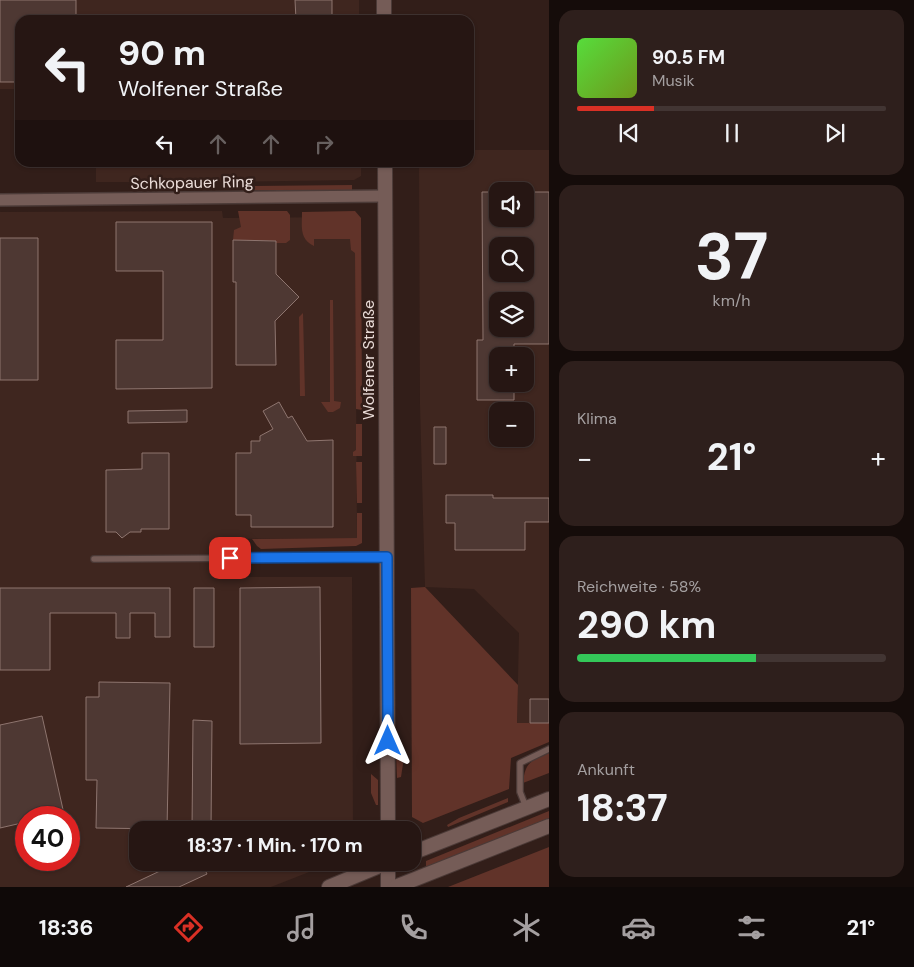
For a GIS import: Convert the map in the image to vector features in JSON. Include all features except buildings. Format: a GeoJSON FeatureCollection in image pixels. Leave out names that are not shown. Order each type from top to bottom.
{"type":"FeatureCollection","features":[{"type":"Feature","properties":{"kind":"street"},"geometry":{"type":"LineString","coordinates":[[384,0],[384,15]]}},
{"type":"Feature","properties":{"kind":"street","name":"Wolfener Straße"},"geometry":{"type":"LineString","coordinates":[[385,167],[388,821]]}},
{"type":"Feature","properties":{"kind":"street","name":"Schkopauer Ring"},"geometry":{"type":"LineString","coordinates":[[0,200],[385,196]]}},
{"type":"Feature","properties":{"kind":"street"},"geometry":{"type":"LineString","coordinates":[[421,849],[549,799]]}},
{"type":"Feature","properties":{"kind":"street"},"geometry":{"type":"LineString","coordinates":[[395,887],[549,826]]}},
{"type":"Feature","properties":{"kind":"street"},"geometry":{"type":"LineString","coordinates":[[329,887],[368,871]]}},
{"type":"Feature","properties":{"kind":"street"},"geometry":{"type":"LineString","coordinates":[[388,871],[388,887]]}},
{"type":"Feature","properties":{"kind":"lane"},"geometry":{"type":"LineString","coordinates":[[94,559],[387,557]]}},
{"type":"Feature","properties":{"kind":"lane"},"geometry":{"type":"LineString","coordinates":[[526,807],[519,788],[520,763],[549,749]]}},
{"type":"Feature","properties":{"kind":"shaded area"},"geometry":{"type":"Polygon","coordinates":[[[0,0],[359,0],[359,15],[15,15],[15,89],[0,89],[0,0]]]}},
{"type":"Feature","properties":{"kind":"shaded area"},"geometry":{"type":"Polygon","coordinates":[[[474,150],[549,150],[549,723],[517,723],[519,633],[474,589],[425,587],[420,405],[419,167],[474,167],[474,150]]]}},
{"type":"Feature","properties":{"kind":"shaded area"},"geometry":{"type":"Polygon","coordinates":[[[96,167],[361,167],[361,176],[354,180],[96,182],[96,167]]]}},
{"type":"Feature","properties":{"kind":"shaded area"},"geometry":{"type":"Polygon","coordinates":[[[352,185],[352,190],[243,190],[242,186],[352,185]]]}},
{"type":"Feature","properties":{"kind":"shaded area"},"geometry":{"type":"Polygon","coordinates":[[[222,211],[223,218],[355,217],[357,538],[223,539],[220,577],[352,577],[353,821],[129,821],[129,871],[312,871],[271,887],[0,887],[0,212],[222,211]]]}},
{"type":"Feature","properties":{"kind":"shaded area"},"geometry":{"type":"Polygon","coordinates":[[[238,211],[287,211],[290,215],[290,240],[286,243],[276,243],[276,241],[233,240],[234,230],[241,227],[238,211]]]}},
{"type":"Feature","properties":{"kind":"shaded area"},"geometry":{"type":"Polygon","coordinates":[[[355,211],[361,218],[362,410],[356,409],[355,253],[351,250],[350,239],[314,239],[314,246],[306,240],[302,232],[302,212],[355,211]]]}},
{"type":"Feature","properties":{"kind":"shaded area"},"geometry":{"type":"Polygon","coordinates":[[[330,300],[333,300],[334,401],[341,402],[340,408],[333,412],[328,412],[321,402],[330,402],[330,300]]]}},
{"type":"Feature","properties":{"kind":"shaded area"},"geometry":{"type":"Polygon","coordinates":[[[303,313],[305,396],[300,396],[299,317],[303,313]]]}},
{"type":"Feature","properties":{"kind":"shaded area"},"geometry":{"type":"Polygon","coordinates":[[[356,424],[362,424],[362,456],[353,456],[353,452],[356,450],[356,424]]]}},
{"type":"Feature","properties":{"kind":"shaded area"},"geometry":{"type":"Polygon","coordinates":[[[356,462],[362,462],[362,503],[357,503],[356,462]]]}},
{"type":"Feature","properties":{"kind":"shaded area"},"geometry":{"type":"Polygon","coordinates":[[[357,513],[362,513],[362,543],[356,546],[261,549],[252,539],[357,538],[357,513]]]}},
{"type":"Feature","properties":{"kind":"shaded area"},"geometry":{"type":"Polygon","coordinates":[[[425,587],[518,685],[517,723],[549,723],[549,742],[511,758],[509,789],[423,823],[412,817],[411,588],[425,587]]]}},
{"type":"Feature","properties":{"kind":"shaded area"},"geometry":{"type":"Polygon","coordinates":[[[401,746],[403,764],[401,777],[397,778],[396,751],[401,746]]]}},
{"type":"Feature","properties":{"kind":"shaded area"},"geometry":{"type":"Polygon","coordinates":[[[549,753],[549,773],[523,783],[527,766],[549,753]]]}},
{"type":"Feature","properties":{"kind":"shaded area"},"geometry":{"type":"Polygon","coordinates":[[[371,774],[378,780],[378,805],[376,805],[371,793],[371,774]]]}},
{"type":"Feature","properties":{"kind":"shaded area"},"geometry":{"type":"Polygon","coordinates":[[[508,798],[508,802],[448,827],[447,825],[459,818],[508,798]]]}},
{"type":"Feature","properties":{"kind":"shaded area"},"geometry":{"type":"Polygon","coordinates":[[[549,811],[549,819],[426,867],[426,861],[549,811]]]}},
{"type":"Feature","properties":{"kind":"shaded area"},"geometry":{"type":"Polygon","coordinates":[[[549,847],[549,887],[448,887],[549,847]]]}},
{"type":"Feature","properties":{"kind":"route"},"geometry":{"type":"LineString","coordinates":[[230,558],[387,557],[388,741]]}}]}
